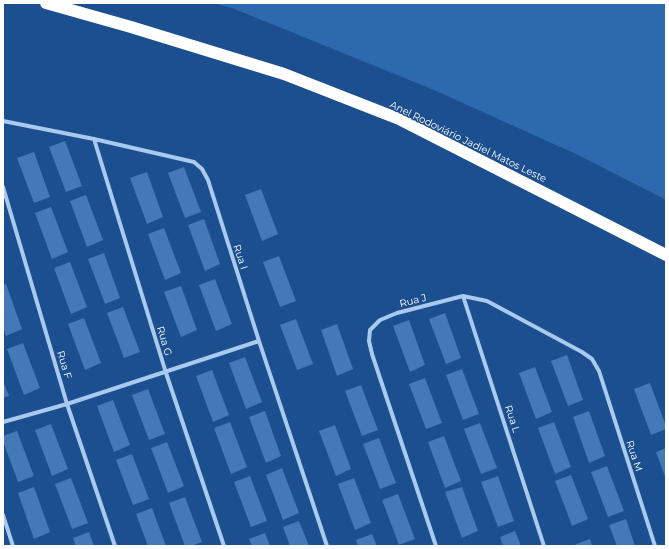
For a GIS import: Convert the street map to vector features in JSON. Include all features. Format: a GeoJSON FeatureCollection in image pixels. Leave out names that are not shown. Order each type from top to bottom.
{"type":"FeatureCollection","features":[{"type":"Feature","properties":{"kind":"highway","name":"Anel Rodoviário Jadiel Matos Leste"},"geometry":{"type":"LineString","coordinates":[[46,3],[284,74],[399,119],[666,255]]}},
{"type":"Feature","properties":{"kind":"street","name":"Rua I"},"geometry":{"type":"LineString","coordinates":[[3,121],[94,139],[194,162],[202,169],[210,188],[327,546]]}},
{"type":"Feature","properties":{"kind":"street","name":"Rua G"},"geometry":{"type":"LineString","coordinates":[[94,139],[166,373],[224,546]]}},
{"type":"Feature","properties":{"kind":"street","name":"Rua F"},"geometry":{"type":"LineString","coordinates":[[3,187],[67,404],[115,546]]}},
{"type":"Feature","properties":{"kind":"street","name":"Rua J"},"geometry":{"type":"LineString","coordinates":[[436,546],[372,354],[369,340],[370,330],[380,320],[397,313],[463,296]]}},
{"type":"Feature","properties":{"kind":"street","name":"Rua M"},"geometry":{"type":"LineString","coordinates":[[463,296],[487,301],[575,348],[592,360],[598,371],[654,546]]}},
{"type":"Feature","properties":{"kind":"street","name":"Rua L"},"geometry":{"type":"LineString","coordinates":[[463,296],[544,546]]}},
{"type":"Feature","properties":{"kind":"street"},"geometry":{"type":"LineString","coordinates":[[3,422],[166,373],[259,341]]}},
{"type":"Feature","properties":{"kind":"street"},"geometry":{"type":"LineString","coordinates":[[3,515],[13,546]]}},
{"type":"Feature","properties":{"kind":"shaded area"},"geometry":{"type":"Polygon","coordinates":[[[213,3],[666,3],[666,200],[578,155],[434,90],[232,8],[213,3]]]}},
{"type":"Feature","properties":{"kind":"building"},"geometry":{"type":"Polygon","coordinates":[[[65,141],[82,186],[66,192],[49,147],[65,141]]]}},
{"type":"Feature","properties":{"kind":"building"},"geometry":{"type":"Polygon","coordinates":[[[34,152],[50,197],[34,203],[17,158],[34,152]]]}},
{"type":"Feature","properties":{"kind":"building"},"geometry":{"type":"Polygon","coordinates":[[[184,167],[201,212],[185,218],[168,173],[184,167]]]}},
{"type":"Feature","properties":{"kind":"building"},"geometry":{"type":"Polygon","coordinates":[[[147,172],[163,217],[147,224],[130,178],[147,172]]]}},
{"type":"Feature","properties":{"kind":"building"},"geometry":{"type":"Polygon","coordinates":[[[261,189],[278,234],[262,241],[245,195],[261,189]]]}},
{"type":"Feature","properties":{"kind":"building"},"geometry":{"type":"Polygon","coordinates":[[[86,195],[103,240],[87,247],[70,201],[86,195]]]}},
{"type":"Feature","properties":{"kind":"building"},"geometry":{"type":"Polygon","coordinates":[[[51,207],[68,252],[52,259],[35,213],[51,207]]]}},
{"type":"Feature","properties":{"kind":"building"},"geometry":{"type":"Polygon","coordinates":[[[204,219],[220,264],[205,271],[188,225],[204,219]]]}},
{"type":"Feature","properties":{"kind":"building"},"geometry":{"type":"Polygon","coordinates":[[[164,228],[181,273],[165,280],[148,234],[164,228]]]}},
{"type":"Feature","properties":{"kind":"building"},"geometry":{"type":"Polygon","coordinates":[[[104,253],[120,298],[105,304],[88,259],[104,253]]]}},
{"type":"Feature","properties":{"kind":"building"},"geometry":{"type":"Polygon","coordinates":[[[279,256],[296,301],[280,307],[263,262],[279,256]]]}},
{"type":"Feature","properties":{"kind":"building"},"geometry":{"type":"Polygon","coordinates":[[[70,262],[87,307],[71,314],[54,268],[70,262]]]}},
{"type":"Feature","properties":{"kind":"building"},"geometry":{"type":"Polygon","coordinates":[[[215,279],[232,324],[216,331],[199,285],[215,279]]]}},
{"type":"Feature","properties":{"kind":"building"},"geometry":{"type":"Polygon","coordinates":[[[6,284],[22,329],[6,336],[3,327],[3,285],[6,284]]]}},
{"type":"Feature","properties":{"kind":"building"},"geometry":{"type":"Polygon","coordinates":[[[181,286],[197,330],[181,337],[164,292],[181,286]]]}},
{"type":"Feature","properties":{"kind":"building"},"geometry":{"type":"Polygon","coordinates":[[[123,307],[140,352],[124,358],[107,313],[123,307]]]}},
{"type":"Feature","properties":{"kind":"building"},"geometry":{"type":"Polygon","coordinates":[[[445,313],[461,358],[446,364],[429,319],[445,313]]]}},
{"type":"Feature","properties":{"kind":"building"},"geometry":{"type":"Polygon","coordinates":[[[84,318],[101,363],[85,370],[68,324],[84,318]]]}},
{"type":"Feature","properties":{"kind":"building"},"geometry":{"type":"Polygon","coordinates":[[[296,319],[313,364],[297,370],[280,325],[296,319]]]}},
{"type":"Feature","properties":{"kind":"building"},"geometry":{"type":"Polygon","coordinates":[[[409,320],[425,365],[410,372],[393,326],[409,320]]]}},
{"type":"Feature","properties":{"kind":"building"},"geometry":{"type":"Polygon","coordinates":[[[337,324],[353,369],[337,376],[321,330],[337,324]]]}},
{"type":"Feature","properties":{"kind":"building"},"geometry":{"type":"Polygon","coordinates":[[[23,343],[40,388],[24,395],[7,349],[23,343]]]}},
{"type":"Feature","properties":{"kind":"building"},"geometry":{"type":"Polygon","coordinates":[[[567,355],[583,400],[568,406],[551,361],[567,355]]]}},
{"type":"Feature","properties":{"kind":"building"},"geometry":{"type":"Polygon","coordinates":[[[245,357],[262,402],[246,409],[229,363],[245,357]]]}},
{"type":"Feature","properties":{"kind":"building"},"geometry":{"type":"Polygon","coordinates":[[[535,367],[552,412],[536,419],[519,373],[535,367]]]}},
{"type":"Feature","properties":{"kind":"building"},"geometry":{"type":"Polygon","coordinates":[[[462,369],[479,414],[463,420],[446,375],[462,369]]]}},
{"type":"Feature","properties":{"kind":"building"},"geometry":{"type":"Polygon","coordinates":[[[212,370],[229,415],[213,422],[196,376],[212,370]]]}},
{"type":"Feature","properties":{"kind":"building"},"geometry":{"type":"Polygon","coordinates":[[[425,378],[442,423],[426,429],[409,384],[425,378]]]}},
{"type":"Feature","properties":{"kind":"building"},"geometry":{"type":"Polygon","coordinates":[[[3,381],[9,396],[3,398],[3,381]]]}},
{"type":"Feature","properties":{"kind":"building"},"geometry":{"type":"Polygon","coordinates":[[[650,383],[666,426],[666,429],[651,435],[634,389],[650,383]]]}},
{"type":"Feature","properties":{"kind":"building"},"geometry":{"type":"Polygon","coordinates":[[[361,385],[378,430],[362,436],[345,391],[361,385]]]}},
{"type":"Feature","properties":{"kind":"building"},"geometry":{"type":"Polygon","coordinates":[[[148,389],[165,434],[149,440],[132,395],[148,389]]]}},
{"type":"Feature","properties":{"kind":"building"},"geometry":{"type":"Polygon","coordinates":[[[113,400],[130,445],[114,452],[97,406],[113,400]]]}},
{"type":"Feature","properties":{"kind":"building"},"geometry":{"type":"Polygon","coordinates":[[[265,411],[281,456],[266,463],[249,417],[265,411]]]}},
{"type":"Feature","properties":{"kind":"building"},"geometry":{"type":"Polygon","coordinates":[[[589,411],[605,456],[589,463],[573,417],[589,411]]]}},
{"type":"Feature","properties":{"kind":"building"},"geometry":{"type":"Polygon","coordinates":[[[230,422],[247,467],[231,474],[214,428],[230,422]]]}},
{"type":"Feature","properties":{"kind":"building"},"geometry":{"type":"Polygon","coordinates":[[[554,422],[571,467],[555,474],[538,428],[554,422]]]}},
{"type":"Feature","properties":{"kind":"building"},"geometry":{"type":"Polygon","coordinates":[[[480,423],[497,468],[481,474],[464,429],[480,423]]]}},
{"type":"Feature","properties":{"kind":"building"},"geometry":{"type":"Polygon","coordinates":[[[51,424],[68,469],[52,476],[35,430],[51,424]]]}},
{"type":"Feature","properties":{"kind":"building"},"geometry":{"type":"Polygon","coordinates":[[[335,425],[351,469],[336,476],[319,431],[335,425]]]}},
{"type":"Feature","properties":{"kind":"building"},"geometry":{"type":"Polygon","coordinates":[[[17,431],[34,476],[18,482],[3,441],[3,436],[17,431]]]}},
{"type":"Feature","properties":{"kind":"building"},"geometry":{"type":"Polygon","coordinates":[[[444,436],[461,481],[445,488],[428,442],[444,436]]]}},
{"type":"Feature","properties":{"kind":"building"},"geometry":{"type":"Polygon","coordinates":[[[379,438],[396,483],[380,489],[363,444],[379,438]]]}},
{"type":"Feature","properties":{"kind":"building"},"geometry":{"type":"Polygon","coordinates":[[[167,442],[184,486],[168,493],[151,448],[167,442]]]}},
{"type":"Feature","properties":{"kind":"building"},"geometry":{"type":"Polygon","coordinates":[[[666,448],[666,479],[656,452],[666,448]]]}},
{"type":"Feature","properties":{"kind":"building"},"geometry":{"type":"Polygon","coordinates":[[[132,454],[149,499],[133,505],[116,460],[132,454]]]}},
{"type":"Feature","properties":{"kind":"building"},"geometry":{"type":"Polygon","coordinates":[[[607,466],[624,511],[608,517],[591,472],[607,466]]]}},
{"type":"Feature","properties":{"kind":"building"},"geometry":{"type":"Polygon","coordinates":[[[282,468],[299,513],[283,520],[266,475],[282,468]]]}},
{"type":"Feature","properties":{"kind":"building"},"geometry":{"type":"Polygon","coordinates":[[[571,475],[588,519],[572,526],[555,481],[571,475]]]}},
{"type":"Feature","properties":{"kind":"building"},"geometry":{"type":"Polygon","coordinates":[[[250,476],[267,521],[251,527],[234,482],[250,476]]]}},
{"type":"Feature","properties":{"kind":"building"},"geometry":{"type":"Polygon","coordinates":[[[498,476],[514,521],[498,527],[481,482],[498,476]]]}},
{"type":"Feature","properties":{"kind":"building"},"geometry":{"type":"Polygon","coordinates":[[[71,478],[88,523],[72,529],[55,484],[71,478]]]}},
{"type":"Feature","properties":{"kind":"building"},"geometry":{"type":"Polygon","coordinates":[[[354,478],[371,523],[355,530],[338,484],[354,478]]]}},
{"type":"Feature","properties":{"kind":"building"},"geometry":{"type":"Polygon","coordinates":[[[34,487],[50,532],[34,539],[18,493],[34,487]]]}},
{"type":"Feature","properties":{"kind":"building"},"geometry":{"type":"Polygon","coordinates":[[[462,487],[478,531],[462,538],[445,492],[462,487]]]}},
{"type":"Feature","properties":{"kind":"building"},"geometry":{"type":"Polygon","coordinates":[[[398,494],[415,539],[399,545],[382,500],[398,494]]]}},
{"type":"Feature","properties":{"kind":"building"},"geometry":{"type":"Polygon","coordinates":[[[185,497],[202,542],[191,546],[185,546],[169,503],[185,497]]]}},
{"type":"Feature","properties":{"kind":"building"},"geometry":{"type":"Polygon","coordinates":[[[152,508],[166,546],[148,546],[136,514],[152,508]]]}},
{"type":"Feature","properties":{"kind":"building"},"geometry":{"type":"Polygon","coordinates":[[[626,519],[635,546],[617,546],[609,525],[626,519]]]}},
{"type":"Feature","properties":{"kind":"building"},"geometry":{"type":"Polygon","coordinates":[[[299,521],[309,546],[290,546],[283,527],[299,521]]]}},
{"type":"Feature","properties":{"kind":"building"},"geometry":{"type":"Polygon","coordinates":[[[515,531],[521,546],[503,546],[500,537],[515,531]]]}},
{"type":"Feature","properties":{"kind":"building"},"geometry":{"type":"Polygon","coordinates":[[[89,532],[94,546],[76,546],[73,538],[89,532]]]}},
{"type":"Feature","properties":{"kind":"building"},"geometry":{"type":"Polygon","coordinates":[[[265,533],[270,546],[252,546],[249,539],[265,533]]]}},
{"type":"Feature","properties":{"kind":"building"},"geometry":{"type":"Polygon","coordinates":[[[372,534],[377,546],[358,546],[356,540],[372,534]]]}},
{"type":"Feature","properties":{"kind":"building"},"geometry":{"type":"Polygon","coordinates":[[[590,539],[592,546],[574,546],[574,545],[590,539]]]}}]}
